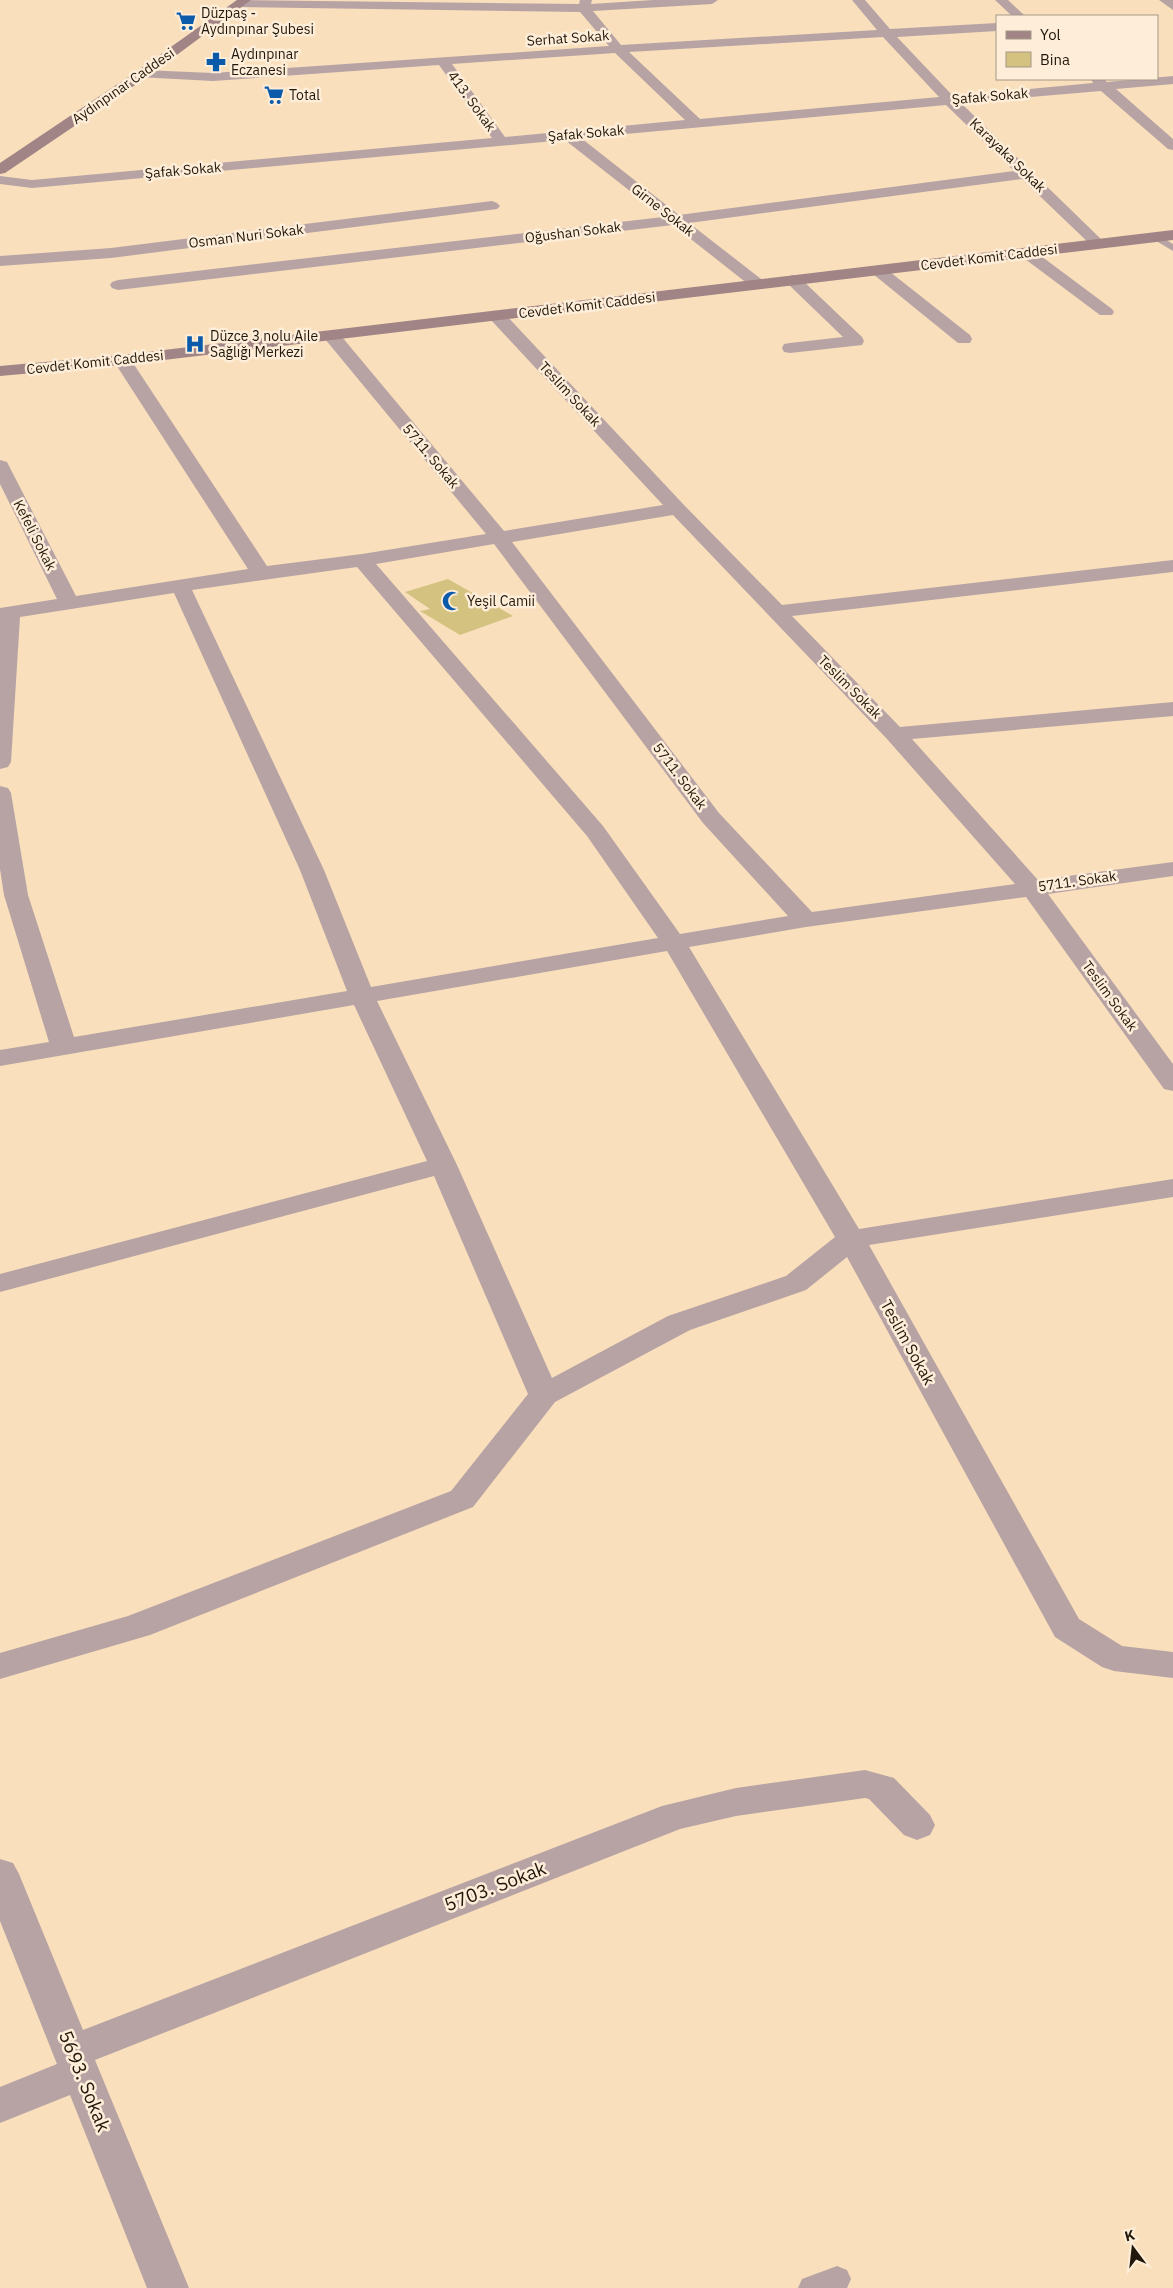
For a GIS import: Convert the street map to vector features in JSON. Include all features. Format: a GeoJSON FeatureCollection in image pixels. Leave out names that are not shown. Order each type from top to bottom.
{"type":"FeatureCollection","features":[{"type":"Feature","properties":{"kind":"street"},"geometry":{"type":"LineString","coordinates":[[243,2],[585,4],[712,0]]}},
{"type":"Feature","properties":{"kind":"street","name":"Karayaka Sokak"},"geometry":{"type":"LineString","coordinates":[[858,0],[884,32],[1098,244]]}},
{"type":"Feature","properties":{"kind":"street"},"geometry":{"type":"LineString","coordinates":[[1000,0],[1018,15]]}},
{"type":"Feature","properties":{"kind":"street"},"geometry":{"type":"LineString","coordinates":[[1165,0],[1173,6]]}},
{"type":"Feature","properties":{"kind":"street","name":"Aydınpınar Caddesi"},"geometry":{"type":"LineString","coordinates":[[0,170],[142,74],[243,2]]}},
{"type":"Feature","properties":{"kind":"street"},"geometry":{"type":"LineString","coordinates":[[585,4],[618,49],[696,123]]}},
{"type":"Feature","properties":{"kind":"street","name":"Serhat Sokak"},"geometry":{"type":"LineString","coordinates":[[142,74],[213,77],[884,32],[996,27]]}},
{"type":"Feature","properties":{"kind":"street","name":"413. Sokak"},"geometry":{"type":"LineString","coordinates":[[443,62],[501,141]]}},
{"type":"Feature","properties":{"kind":"street","name":"Şafak Sokak"},"geometry":{"type":"LineString","coordinates":[[0,180],[32,184],[950,99],[1099,82],[1173,80]]}},
{"type":"Feature","properties":{"kind":"street"},"geometry":{"type":"LineString","coordinates":[[1099,82],[1173,146]]}},
{"type":"Feature","properties":{"kind":"street","name":"Girne Sokak"},"geometry":{"type":"LineString","coordinates":[[568,135],[759,285]]}},
{"type":"Feature","properties":{"kind":"street","name":"Oğushan Sokak"},"geometry":{"type":"LineString","coordinates":[[118,285],[677,220],[1027,174]]}},
{"type":"Feature","properties":{"kind":"street","name":"Osman Nuri Sokak"},"geometry":{"type":"LineString","coordinates":[[0,261],[111,253],[492,206]]}},
{"type":"Feature","properties":{"kind":"street","name":"Cevdet Komit Caddesi"},"geometry":{"type":"LineString","coordinates":[[0,371],[122,360],[1173,235]]}},
{"type":"Feature","properties":{"kind":"street"},"geometry":{"type":"LineString","coordinates":[[1027,252],[1106,312]]}},
{"type":"Feature","properties":{"kind":"street"},"geometry":{"type":"LineString","coordinates":[[879,271],[964,339]]}},
{"type":"Feature","properties":{"kind":"street"},"geometry":{"type":"LineString","coordinates":[[790,348],[856,341],[793,280]]}},
{"type":"Feature","properties":{"kind":"street","name":"Teslim Sokak"},"geometry":{"type":"LineString","coordinates":[[497,316],[677,509],[895,734],[1031,887],[1173,1083]]}},
{"type":"Feature","properties":{"kind":"street","name":"5711. Sokak"},"geometry":{"type":"LineString","coordinates":[[331,335],[499,538],[711,818],[806,920],[1173,868]]}},
{"type":"Feature","properties":{"kind":"street"},"geometry":{"type":"LineString","coordinates":[[122,360],[261,573]]}},
{"type":"Feature","properties":{"kind":"street","name":"Kefeli Sokak"},"geometry":{"type":"LineString","coordinates":[[0,466],[70,604]]}},
{"type":"Feature","properties":{"kind":"street"},"geometry":{"type":"LineString","coordinates":[[0,762],[5,614],[261,573],[362,560],[677,509]]}},
{"type":"Feature","properties":{"kind":"street","name":"Teslim Sokak"},"geometry":{"type":"LineString","coordinates":[[362,560],[595,831],[674,942],[851,1239],[1066,1628],[1114,1658],[1173,1665]]}},
{"type":"Feature","properties":{"kind":"street"},"geometry":{"type":"LineString","coordinates":[[776,612],[1173,566]]}},
{"type":"Feature","properties":{"kind":"street"},"geometry":{"type":"LineString","coordinates":[[180,587],[312,870],[362,996],[443,1166],[544,1395]]}},
{"type":"Feature","properties":{"kind":"street"},"geometry":{"type":"LineString","coordinates":[[895,734],[1173,709]]}},
{"type":"Feature","properties":{"kind":"street"},"geometry":{"type":"LineString","coordinates":[[0,793],[16,895],[64,1047]]}},
{"type":"Feature","properties":{"kind":"street"},"geometry":{"type":"LineString","coordinates":[[0,1058],[806,920]]}},
{"type":"Feature","properties":{"kind":"street"},"geometry":{"type":"LineString","coordinates":[[0,1283],[443,1166]]}},
{"type":"Feature","properties":{"kind":"street"},"geometry":{"type":"LineString","coordinates":[[0,1666],[138,1626],[462,1499],[544,1395],[678,1323],[796,1284],[851,1239],[1173,1188]]}},
{"type":"Feature","properties":{"kind":"street","name":"5703. Sokak"},"geometry":{"type":"LineString","coordinates":[[0,2105],[77,2061],[675,1816],[736,1802],[865,1784],[881,1788],[917,1825]]}},
{"type":"Feature","properties":{"kind":"street","name":"5693. Sokak"},"geometry":{"type":"LineString","coordinates":[[0,1874],[168,2288]]}},
{"type":"Feature","properties":{"kind":"lane"},"geometry":{"type":"LineString","coordinates":[[1156,237],[1173,248]]}},
{"type":"Feature","properties":{"kind":"building","name":"Yeşil Camii"},"geometry":{"type":"Polygon","coordinates":[[[448,579],[513,616],[460,635],[420,611],[430,609],[405,592],[448,579]]]}},
{"type":"Feature","properties":{"kind":"place","name":"Düzpaş - Aydınpınar Şubesi"},"geometry":{"type":"Point","coordinates":[186,21]}},
{"type":"Feature","properties":{"kind":"place","name":"Aydınpınar Eczanesi"},"geometry":{"type":"Point","coordinates":[216,62]}},
{"type":"Feature","properties":{"kind":"place","name":"Total"},"geometry":{"type":"Point","coordinates":[274,95]}},
{"type":"Feature","properties":{"kind":"place","name":"Düzce 3 nolu Aile Sağlığı Merkezi"},"geometry":{"type":"Point","coordinates":[195,344]}},
{"type":"Feature","properties":{"kind":"place","name":"Yeşil Camii"},"geometry":{"type":"Point","coordinates":[452,601]}}]}
